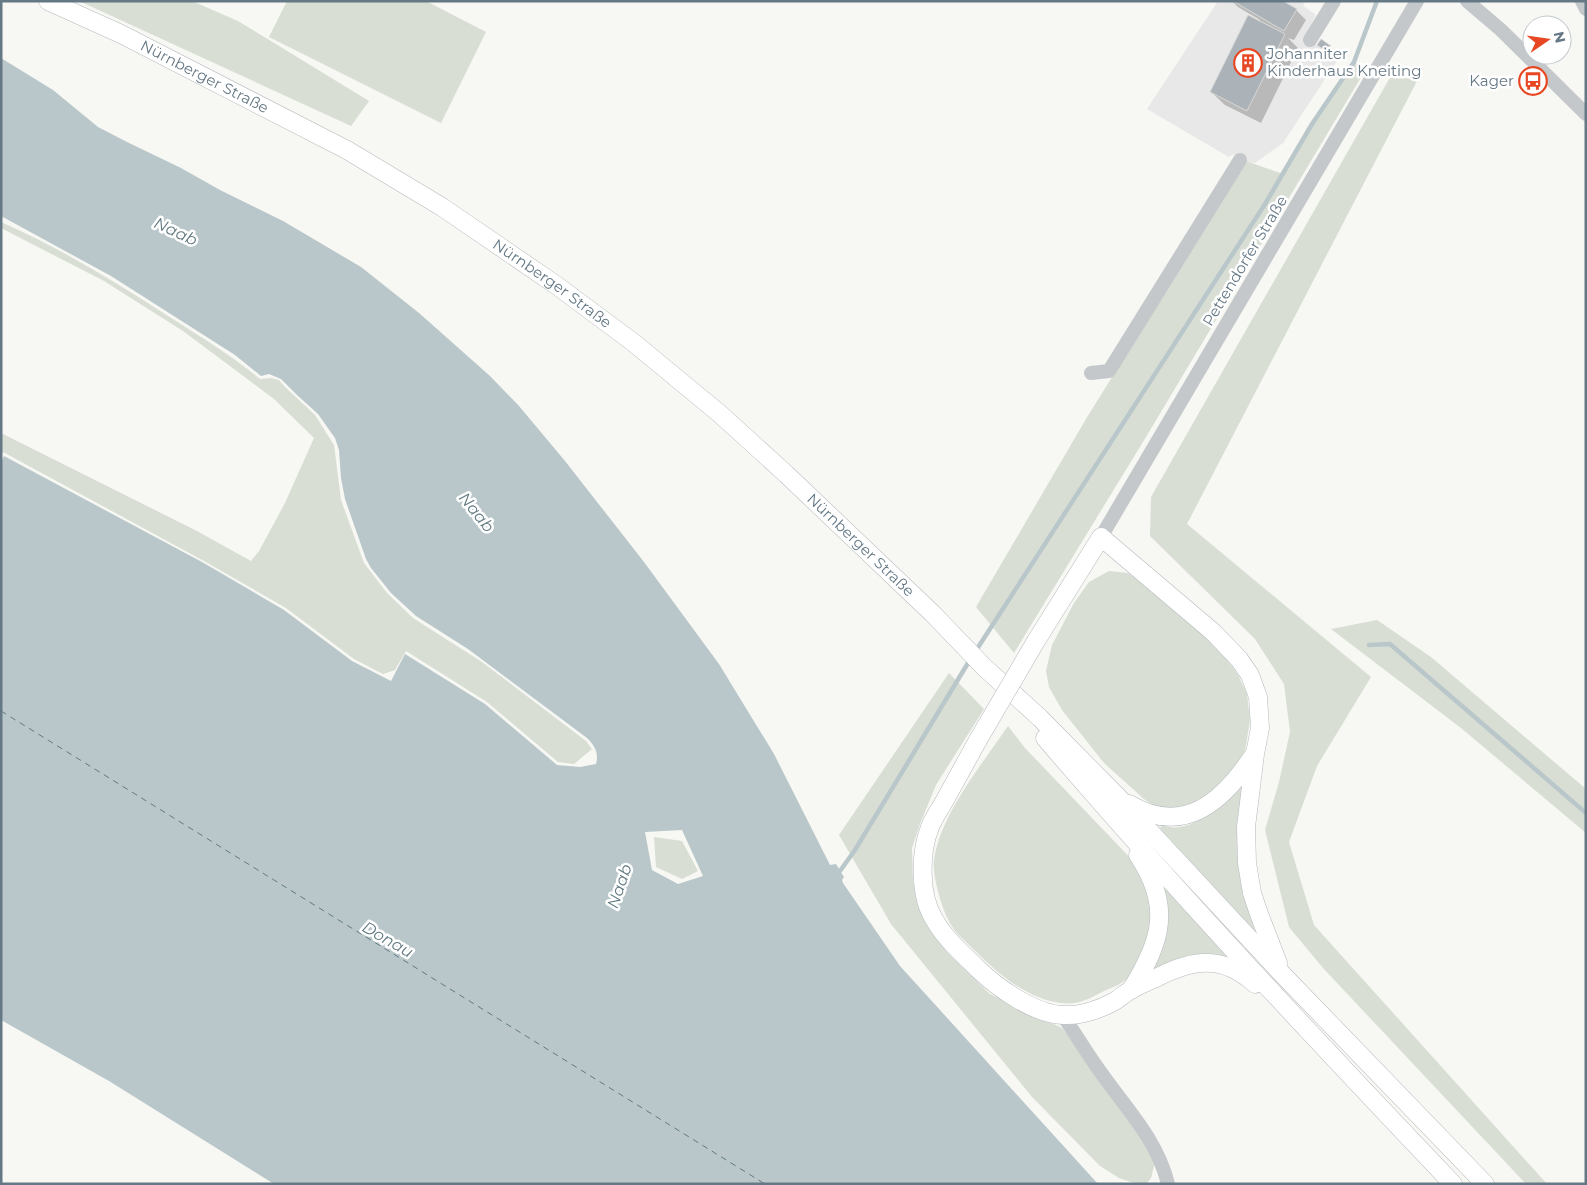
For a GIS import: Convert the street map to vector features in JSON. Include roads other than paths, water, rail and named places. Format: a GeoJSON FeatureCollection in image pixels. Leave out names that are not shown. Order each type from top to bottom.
{"type":"FeatureCollection","features":[{"type":"Feature","properties":{"kind":"main road","name":"Nürnberger Straße"},"geometry":{"type":"LineString","coordinates":[[48,1],[120,34],[347,150],[442,207],[556,285],[634,343],[720,414],[932,613],[984,667]]}},
{"type":"Feature","properties":{"kind":"main road"},"geometry":{"type":"LineString","coordinates":[[1285,977],[1252,893],[1247,862],[1246,827],[1260,728],[1258,697],[1250,675],[1239,659],[1213,632],[1101,536],[1036,641],[930,826],[922,864],[924,891],[932,917],[946,937],[983,974],[1012,997],[1037,1009],[1064,1016],[1080,1014],[1114,1002],[1130,990],[1174,969],[1189,964],[1218,963],[1234,969],[1252,981],[1328,1053]]}},
{"type":"Feature","properties":{"kind":"main road"},"geometry":{"type":"LineString","coordinates":[[984,667],[1091,792],[1328,1053],[1453,1184]]}},
{"type":"Feature","properties":{"kind":"main road"},"geometry":{"type":"LineString","coordinates":[[984,667],[1040,718],[1117,796],[1285,977],[1485,1184]]}},
{"type":"Feature","properties":{"kind":"main road"},"geometry":{"type":"LineString","coordinates":[[1117,796],[1139,810],[1154,815],[1170,817],[1186,815],[1205,809],[1220,798],[1255,754]]}},
{"type":"Feature","properties":{"kind":"main road"},"geometry":{"type":"LineString","coordinates":[[1091,792],[1145,865],[1157,894],[1159,912],[1155,946],[1145,968],[1130,990]]}},
{"type":"Feature","properties":{"kind":"street"},"geometry":{"type":"LineString","coordinates":[[1310,40],[1334,1]]}},
{"type":"Feature","properties":{"kind":"street","name":"Pettendorfer Straße"},"geometry":{"type":"LineString","coordinates":[[1101,536],[1418,1]]}},
{"type":"Feature","properties":{"kind":"street"},"geometry":{"type":"LineString","coordinates":[[1467,1],[1501,30],[1586,114]]}},
{"type":"Feature","properties":{"kind":"street"},"geometry":{"type":"LineString","coordinates":[[1582,1],[1586,9]]}},
{"type":"Feature","properties":{"kind":"street"},"geometry":{"type":"LineString","coordinates":[[1091,373],[1109,371],[1240,160]]}},
{"type":"Feature","properties":{"kind":"street"},"geometry":{"type":"LineString","coordinates":[[1064,1016],[1097,1067],[1146,1132],[1160,1156],[1168,1184]]}},
{"type":"Feature","properties":{"kind":"water"},"geometry":{"type":"Polygon","coordinates":[[[1,58],[53,90],[98,127],[283,221],[361,267],[419,313],[490,376],[519,406],[565,461],[644,562],[719,664],[774,754],[830,865],[836,864],[844,877],[843,883],[900,966],[1098,1184],[274,1184],[109,1081],[1,1020],[1,462],[4,456],[202,562],[284,610],[352,661],[391,681],[405,654],[485,704],[557,765],[580,767],[596,764],[597,753],[587,738],[468,649],[416,616],[391,593],[366,559],[345,499],[339,450],[335,438],[318,414],[281,379],[269,374],[261,376],[235,355],[111,276],[1,216],[1,58]],[[682,830],[645,832],[652,870],[678,884],[703,876],[682,830]]]}},
{"type":"Feature","properties":{"kind":"waterway"},"geometry":{"type":"LineString","coordinates":[[975,652],[1265,204],[1312,124],[1354,62],[1377,1]]}},
{"type":"Feature","properties":{"kind":"waterway"},"geometry":{"type":"LineString","coordinates":[[1369,645],[1390,644],[1586,813]]}},
{"type":"Feature","properties":{"kind":"waterway"},"geometry":{"type":"LineString","coordinates":[[840,871],[855,850],[971,658]]}},
{"type":"Feature","properties":{"kind":"place","name":"Johanniter Kinderhaus Kneiting"},"geometry":{"type":"Point","coordinates":[1248,63]}},
{"type":"Feature","properties":{"kind":"place","name":"Kager"},"geometry":{"type":"Point","coordinates":[1533,81]}},
{"type":"Feature","properties":{"kind":"water label","name":"Naab"},"geometry":{"type":"Point","coordinates":[176,231]}},
{"type":"Feature","properties":{"kind":"water label","name":"Naab"},"geometry":{"type":"Point","coordinates":[477,512]}},
{"type":"Feature","properties":{"kind":"water label","name":"Naab"},"geometry":{"type":"Point","coordinates":[619,886]}},
{"type":"Feature","properties":{"kind":"water label","name":"Donau"},"geometry":{"type":"Point","coordinates":[388,939]}}]}
